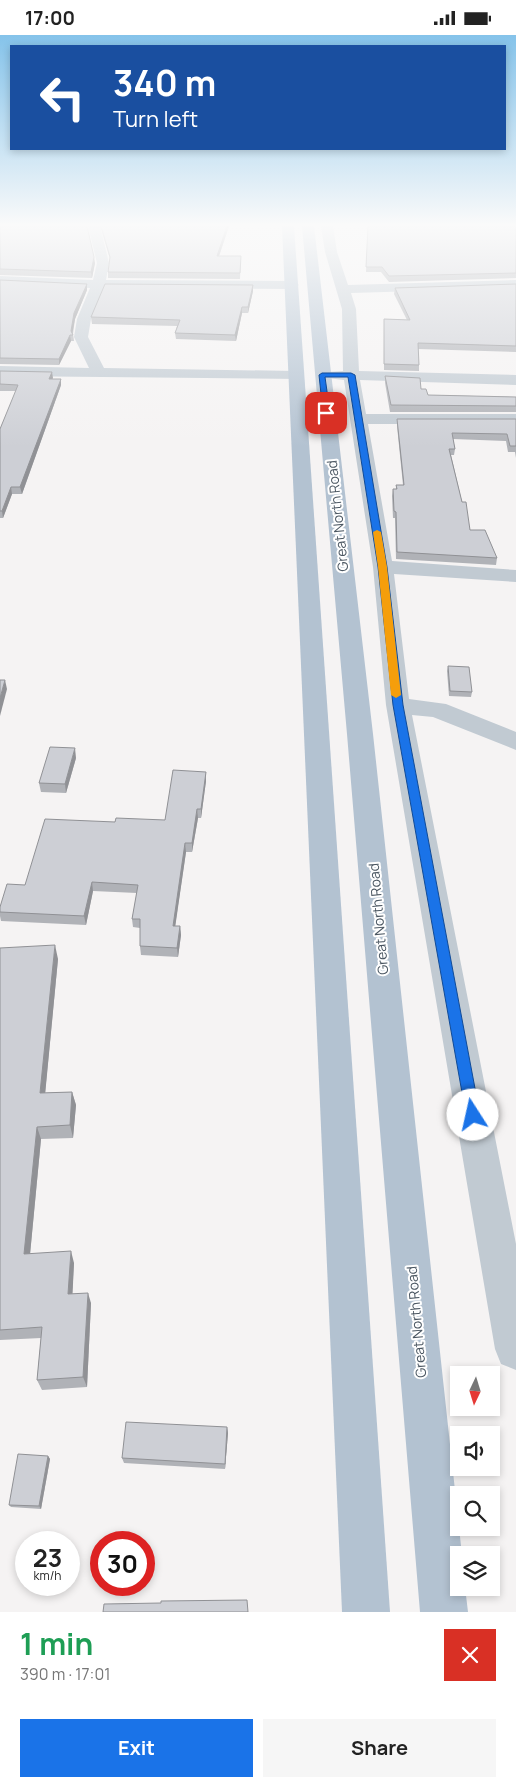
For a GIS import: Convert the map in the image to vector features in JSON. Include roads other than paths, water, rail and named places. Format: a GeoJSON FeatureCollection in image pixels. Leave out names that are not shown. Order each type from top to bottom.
{"type":"FeatureCollection","features":[{"type":"Feature","properties":{"kind":"main road","name":"Great North Road"},"geometry":{"type":"LineString","coordinates":[[295,300],[308,376],[361,744],[444,1612]]}},
{"type":"Feature","properties":{"kind":"main road","name":"Great North Road"},"geometry":{"type":"LineString","coordinates":[[308,300],[308,376],[366,1612]]}},
{"type":"Feature","properties":{"kind":"street"},"geometry":{"type":"LineString","coordinates":[[92,300],[81,337],[99,373]]}},
{"type":"Feature","properties":{"kind":"street"},"geometry":{"type":"LineString","coordinates":[[346,300],[349,309],[351,375],[382,567],[398,705],[516,1349]]}},
{"type":"Feature","properties":{"kind":"street"},"geometry":{"type":"LineString","coordinates":[[0,371],[351,375],[516,380]]}},
{"type":"Feature","properties":{"kind":"street"},"geometry":{"type":"LineString","coordinates":[[358,419],[516,419]]}},
{"type":"Feature","properties":{"kind":"street"},"geometry":{"type":"LineString","coordinates":[[382,567],[516,576]]}},
{"type":"Feature","properties":{"kind":"street"},"geometry":{"type":"LineString","coordinates":[[398,705],[437,710],[516,742]]}}]}
